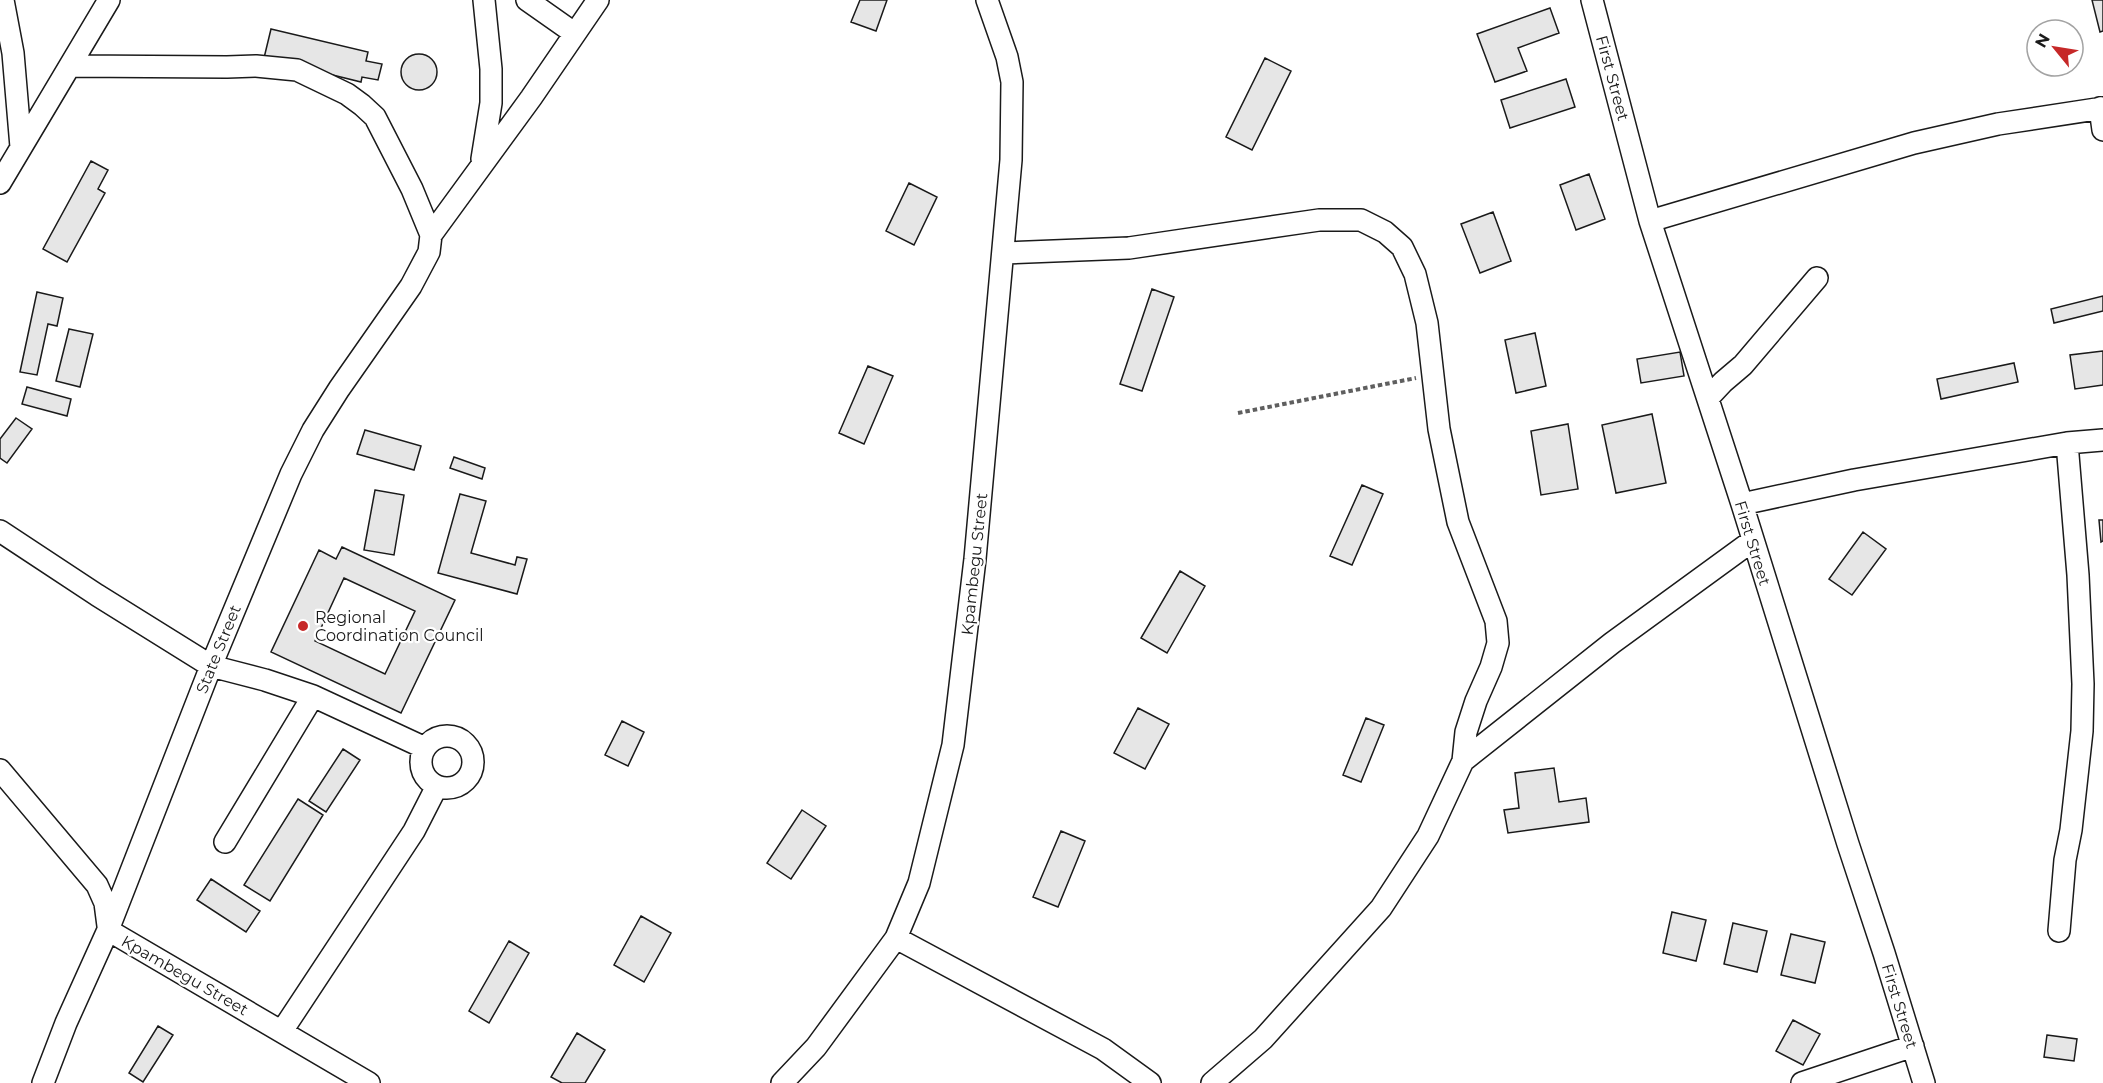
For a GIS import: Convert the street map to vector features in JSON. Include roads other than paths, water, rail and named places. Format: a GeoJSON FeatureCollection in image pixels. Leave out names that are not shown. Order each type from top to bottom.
{"type":"FeatureCollection","features":[{"type":"Feature","properties":{"kind":"street"},"geometry":{"type":"LineString","coordinates":[[3,0],[13,53],[21,147]]}},
{"type":"Feature","properties":{"kind":"street"},"geometry":{"type":"LineString","coordinates":[[0,183],[110,0]]}},
{"type":"Feature","properties":{"kind":"street"},"geometry":{"type":"LineString","coordinates":[[481,166],[490,103],[491,69],[484,0]]}},
{"type":"Feature","properties":{"kind":"street"},"geometry":{"type":"LineString","coordinates":[[527,0],[574,33]]}},
{"type":"Feature","properties":{"kind":"street"},"geometry":{"type":"LineString","coordinates":[[431,235],[531,98],[598,0]]}},
{"type":"Feature","properties":{"kind":"street","name":"Kpambegu Street"},"geometry":{"type":"LineString","coordinates":[[782,1083],[816,1047],[896,938],[919,883],[953,745],[975,559],[1011,160],[1012,82],[1007,57],[987,0]]}},
{"type":"Feature","properties":{"kind":"street","name":"First Street"},"geometry":{"type":"LineString","coordinates":[[1592,0],[1650,221],[1742,504],[1924,1083]]}},
{"type":"Feature","properties":{"kind":"street"},"geometry":{"type":"LineString","coordinates":[[71,66],[256,66],[297,70],[308,75],[347,94],[375,117],[412,189],[431,235]]}},
{"type":"Feature","properties":{"kind":"street"},"geometry":{"type":"LineString","coordinates":[[1650,221],[1914,143],[1998,124],[2101,108],[2103,130]]}},
{"type":"Feature","properties":{"kind":"street"},"geometry":{"type":"LineString","coordinates":[[1003,253],[1129,248],[1319,220],[1361,220],[1385,232],[1402,247],[1415,274],[1427,323],[1439,429],[1458,522],[1496,621],[1498,643],[1466,732],[1464,760],[1428,836],[1381,908],[1263,1039],[1212,1083]]}},
{"type":"Feature","properties":{"kind":"street","name":"State Street"},"geometry":{"type":"LineString","coordinates":[[43,1083],[66,1023],[108,930],[211,666],[291,474],[313,430],[339,389],[411,286],[429,252],[431,235]]}},
{"type":"Feature","properties":{"kind":"street"},"geometry":{"type":"LineString","coordinates":[[1708,399],[1743,365],[1817,278]]}},
{"type":"Feature","properties":{"kind":"street"},"geometry":{"type":"LineString","coordinates":[[1742,504],[1854,480],[2067,443],[2103,440]]}},
{"type":"Feature","properties":{"kind":"street"},"geometry":{"type":"LineString","coordinates":[[2059,931],[2065,860],[2076,788],[2082,707],[2078,575],[2067,443]]}},
{"type":"Feature","properties":{"kind":"street"},"geometry":{"type":"LineString","coordinates":[[0,531],[211,666],[265,680],[313,696],[425,748]]}},
{"type":"Feature","properties":{"kind":"street"},"geometry":{"type":"LineString","coordinates":[[1464,760],[1612,643],[1752,541]]}},
{"type":"Feature","properties":{"kind":"street"},"geometry":{"type":"LineString","coordinates":[[225,842],[313,696]]}},
{"type":"Feature","properties":{"kind":"street"},"geometry":{"type":"LineString","coordinates":[[448,736],[460,739],[470,748],[474,761],[471,774],[462,784],[450,788],[437,786],[425,777],[421,762],[425,748],[435,739],[448,736]]}},
{"type":"Feature","properties":{"kind":"street","name":"Kpambegu Street"},"geometry":{"type":"LineString","coordinates":[[0,770],[97,885],[105,903],[108,930],[369,1083]]}},
{"type":"Feature","properties":{"kind":"street"},"geometry":{"type":"LineString","coordinates":[[282,1031],[414,831],[437,786]]}},
{"type":"Feature","properties":{"kind":"street"},"geometry":{"type":"LineString","coordinates":[[896,938],[1103,1049],[1150,1083]]}},
{"type":"Feature","properties":{"kind":"street"},"geometry":{"type":"LineString","coordinates":[[1802,1083],[1912,1046]]}},
{"type":"Feature","properties":{"kind":"place","name":"Regional Coordination Council"},"geometry":{"type":"Point","coordinates":[303,626]}}]}
